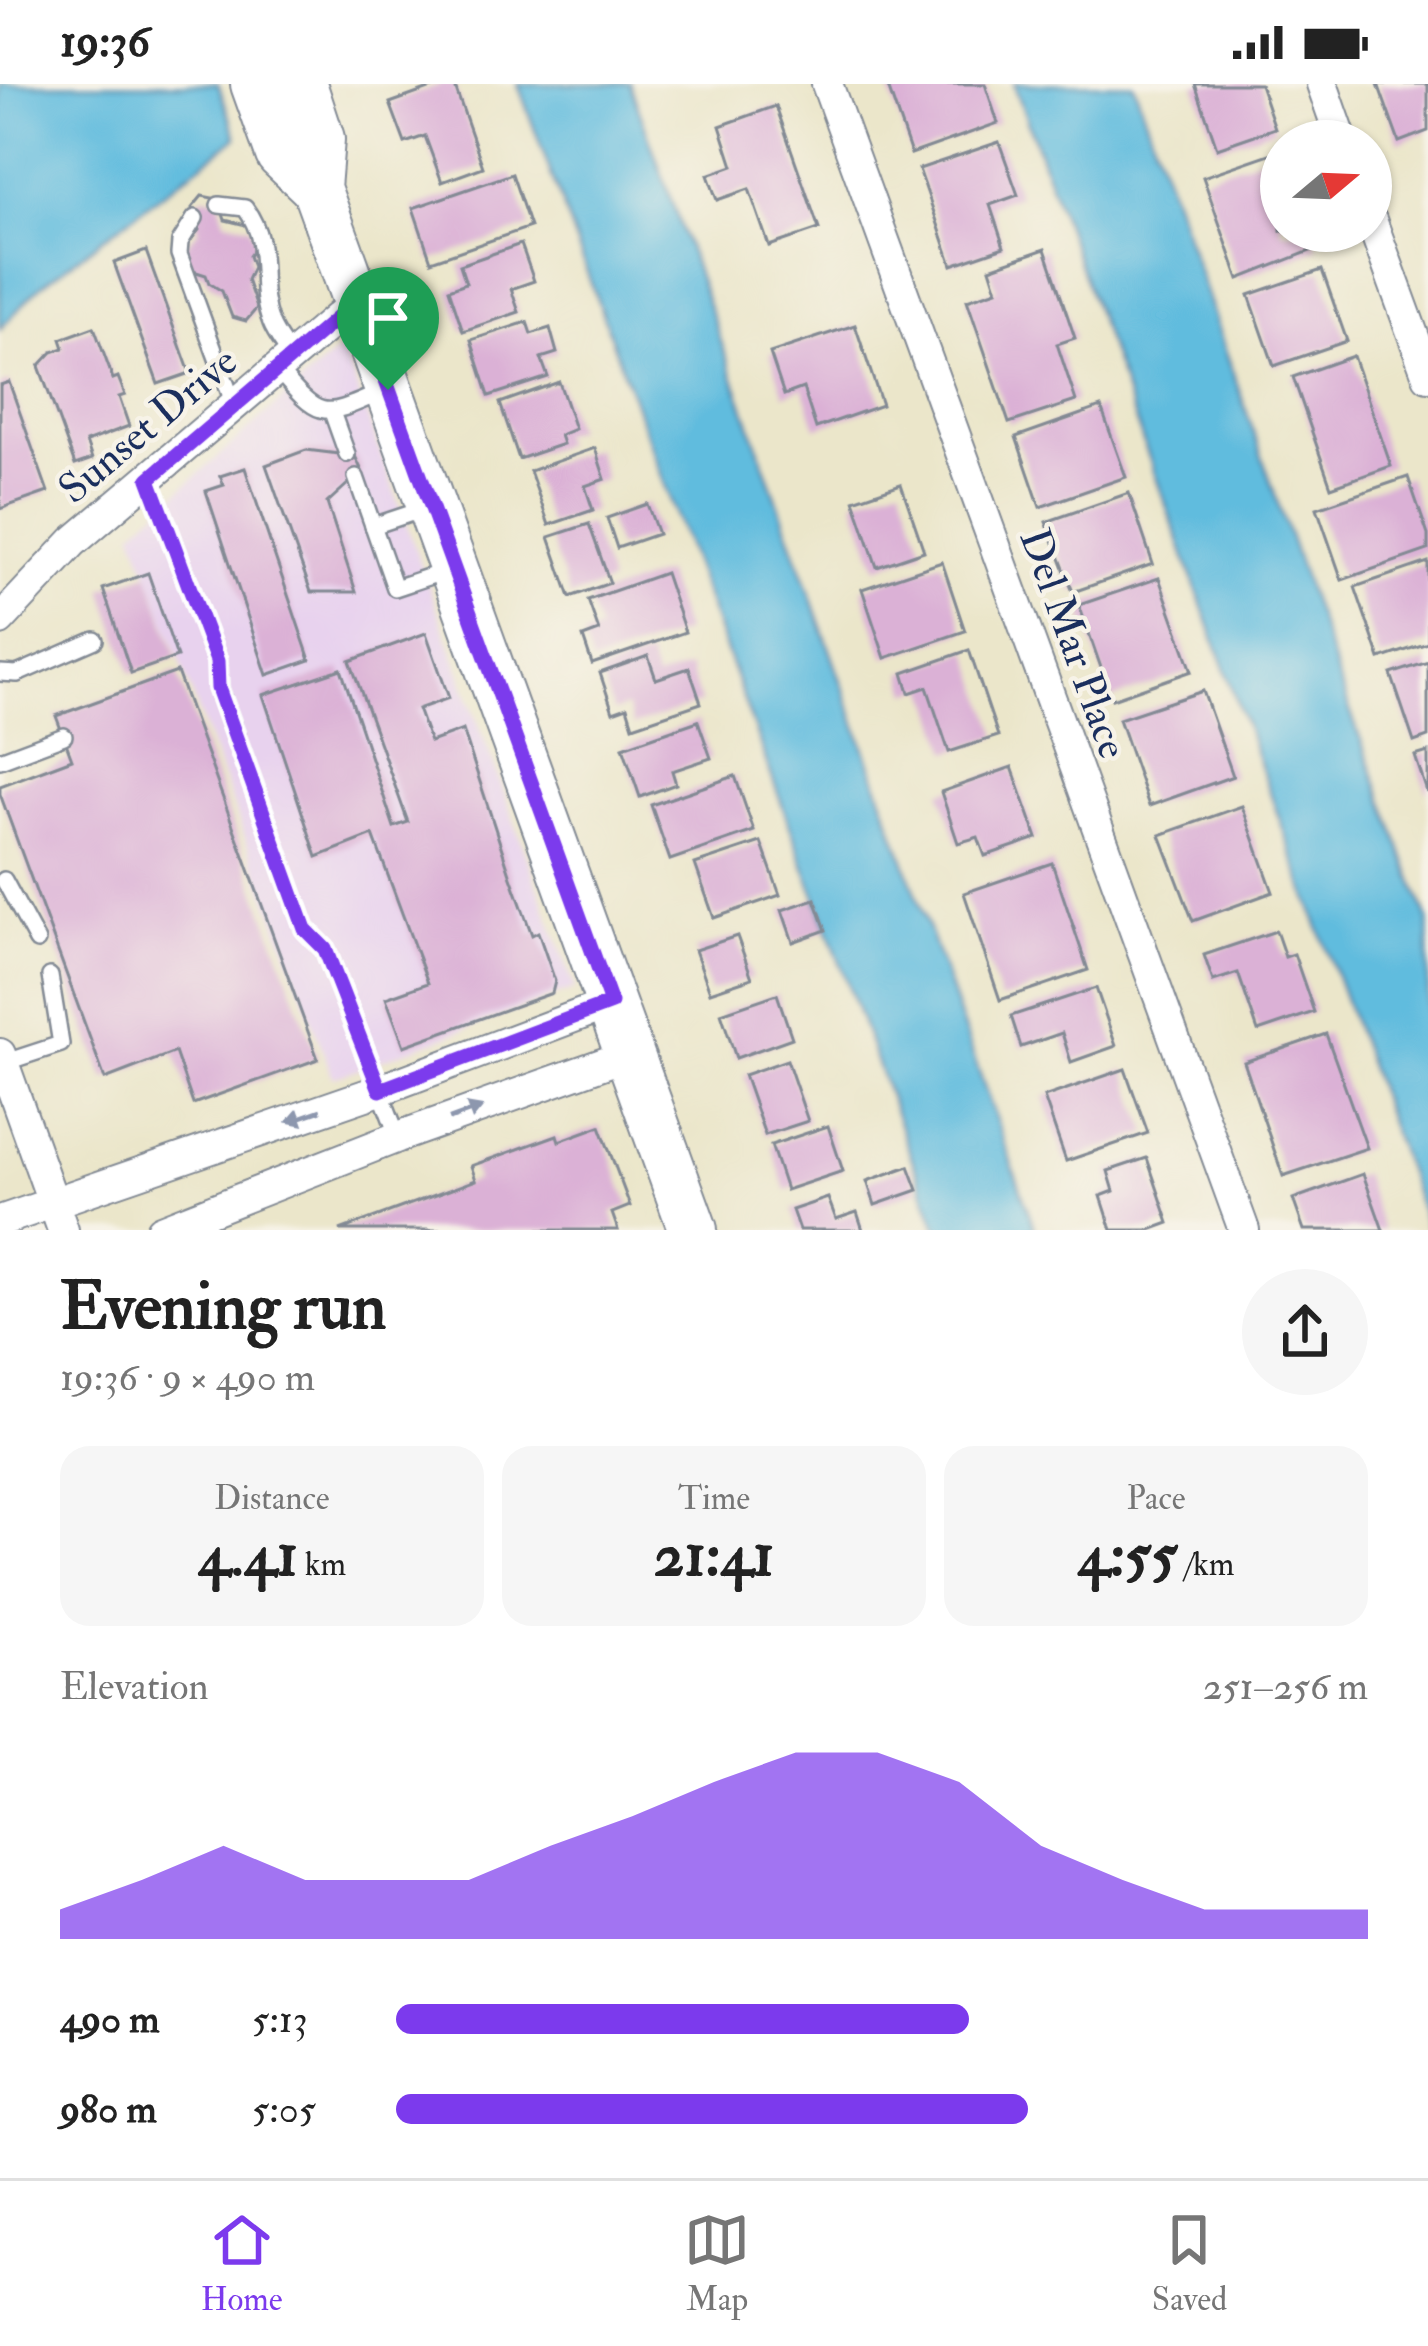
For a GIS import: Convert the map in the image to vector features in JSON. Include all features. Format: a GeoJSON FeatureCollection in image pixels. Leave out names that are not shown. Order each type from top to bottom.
{"type":"FeatureCollection","features":[{"type":"Feature","properties":{"kind":"main road"},"geometry":{"type":"LineString","coordinates":[[255,84],[280,154],[316,188]]}},
{"type":"Feature","properties":{"kind":"main road"},"geometry":{"type":"LineString","coordinates":[[302,84],[320,139],[316,188],[693,1230]]}},
{"type":"Feature","properties":{"kind":"street","name":"Del Mar Place"},"geometry":{"type":"LineString","coordinates":[[827,84],[1244,1230]]}},
{"type":"Feature","properties":{"kind":"street"},"geometry":{"type":"LineString","coordinates":[[1322,84],[1335,120]]}},
{"type":"Feature","properties":{"kind":"street"},"geometry":{"type":"LineString","coordinates":[[1383,252],[1428,376]]}},
{"type":"Feature","properties":{"kind":"street","name":"Sunset Drive"},"geometry":{"type":"LineString","coordinates":[[0,620],[73,542],[357,301]]}},
{"type":"Feature","properties":{"kind":"street"},"geometry":{"type":"LineString","coordinates":[[0,1221],[57,1216],[611,1003]]}},
{"type":"Feature","properties":{"kind":"street"},"geometry":{"type":"LineString","coordinates":[[161,1230],[630,1054]]}},
{"type":"Feature","properties":{"kind":"street"},"geometry":{"type":"LineString","coordinates":[[2,1058],[57,1216]]}},
{"type":"Feature","properties":{"kind":"lane"},"geometry":{"type":"LineString","coordinates":[[219,205],[244,208],[253,219],[266,259],[270,321],[284,363],[307,405],[332,412],[388,390]]}},
{"type":"Feature","properties":{"kind":"lane"},"geometry":{"type":"LineString","coordinates":[[195,218],[178,254],[235,405]]}},
{"type":"Feature","properties":{"kind":"lane"},"geometry":{"type":"LineString","coordinates":[[332,412],[347,454]]}},
{"type":"Feature","properties":{"kind":"lane"},"geometry":{"type":"LineString","coordinates":[[356,478],[395,588],[452,568]]}},
{"type":"Feature","properties":{"kind":"lane"},"geometry":{"type":"LineString","coordinates":[[149,479],[217,661],[218,688],[305,929],[325,949],[398,1138]]}},
{"type":"Feature","properties":{"kind":"lane"},"geometry":{"type":"LineString","coordinates":[[373,526],[430,506]]}},
{"type":"Feature","properties":{"kind":"lane"},"geometry":{"type":"LineString","coordinates":[[0,673],[17,674],[95,640]]}},
{"type":"Feature","properties":{"kind":"lane"},"geometry":{"type":"LineString","coordinates":[[0,760],[64,736]]}},
{"type":"Feature","properties":{"kind":"lane"},"geometry":{"type":"LineString","coordinates":[[2,875],[37,941]]}},
{"type":"Feature","properties":{"kind":"lane"},"geometry":{"type":"LineString","coordinates":[[2,1058],[61,1044],[50,976]]}},
{"type":"Feature","properties":{"kind":"shaded area"},"geometry":{"type":"Polygon","coordinates":[[[342,347],[575,989],[333,1078],[133,532],[342,347]]]}},
{"type":"Feature","properties":{"kind":"water"},"geometry":{"type":"Polygon","coordinates":[[[0,84],[218,84],[237,137],[39,287],[0,329],[0,84]]]}},
{"type":"Feature","properties":{"kind":"water"},"geometry":{"type":"Polygon","coordinates":[[[518,84],[630,84],[1035,1230],[938,1230],[518,84]]]}},
{"type":"Feature","properties":{"kind":"water"},"geometry":{"type":"Polygon","coordinates":[[[1014,84],[1134,84],[1339,681],[1428,921],[1428,1230],[1014,84]]]}},
{"type":"Feature","properties":{"kind":"building"},"geometry":{"type":"Polygon","coordinates":[[[454,84],[483,167],[442,182],[425,136],[405,143],[390,103],[454,84]]]}},
{"type":"Feature","properties":{"kind":"building"},"geometry":{"type":"Polygon","coordinates":[[[887,84],[985,84],[998,123],[911,154],[887,84]]]}},
{"type":"Feature","properties":{"kind":"building"},"geometry":{"type":"Polygon","coordinates":[[[1195,84],[1260,84],[1272,120],[1260,120],[1260,133],[1217,148],[1195,84]]]}},
{"type":"Feature","properties":{"kind":"building"},"geometry":{"type":"Polygon","coordinates":[[[1378,84],[1428,84],[1428,131],[1399,142],[1378,84]]]}},
{"type":"Feature","properties":{"kind":"building"},"geometry":{"type":"Polygon","coordinates":[[[776,106],[819,229],[769,246],[749,189],[717,200],[708,175],[733,166],[720,126],[776,106]]]}},
{"type":"Feature","properties":{"kind":"building"},"geometry":{"type":"Polygon","coordinates":[[[999,142],[1018,195],[990,205],[1004,247],[952,265],[919,169],[999,142]]]}},
{"type":"Feature","properties":{"kind":"building"},"geometry":{"type":"Polygon","coordinates":[[[1260,157],[1260,252],[1308,252],[1239,279],[1203,177],[1260,157]]]}},
{"type":"Feature","properties":{"kind":"building"},"geometry":{"type":"Polygon","coordinates":[[[512,174],[530,227],[431,261],[413,208],[512,174]]]}},
{"type":"Feature","properties":{"kind":"building"},"geometry":{"type":"Polygon","coordinates":[[[202,196],[218,199],[225,220],[250,226],[257,245],[249,256],[253,267],[247,280],[257,308],[246,321],[232,317],[222,291],[206,275],[190,270],[183,249],[199,230],[192,208],[202,196]]]}},
{"type":"Feature","properties":{"kind":"building"},"geometry":{"type":"Polygon","coordinates":[[[521,244],[534,281],[511,289],[519,312],[463,331],[449,289],[466,283],[460,265],[521,244]]]}},
{"type":"Feature","properties":{"kind":"building"},"geometry":{"type":"Polygon","coordinates":[[[1045,249],[1075,338],[1057,344],[1076,401],[1009,423],[967,300],[997,290],[990,268],[1045,249]]]}},
{"type":"Feature","properties":{"kind":"building"},"geometry":{"type":"Polygon","coordinates":[[[146,251],[190,373],[158,384],[114,263],[146,251]]]}},
{"type":"Feature","properties":{"kind":"building"},"geometry":{"type":"Polygon","coordinates":[[[1322,270],[1347,341],[1274,366],[1249,295],[1322,270]]]}},
{"type":"Feature","properties":{"kind":"building"},"geometry":{"type":"Polygon","coordinates":[[[527,322],[531,334],[550,328],[557,353],[541,358],[548,377],[489,396],[471,340],[527,322]]]}},
{"type":"Feature","properties":{"kind":"building"},"geometry":{"type":"Polygon","coordinates":[[[855,325],[882,405],[816,428],[803,388],[784,395],[770,353],[855,325]]]}},
{"type":"Feature","properties":{"kind":"building"},"geometry":{"type":"Polygon","coordinates":[[[94,327],[113,379],[118,377],[125,395],[119,397],[129,426],[86,442],[92,459],[75,465],[39,366],[52,352],[64,348],[61,339],[94,327]]]}},
{"type":"Feature","properties":{"kind":"building"},"geometry":{"type":"Polygon","coordinates":[[[1353,356],[1391,466],[1331,487],[1293,377],[1353,356]]]}},
{"type":"Feature","properties":{"kind":"building"},"geometry":{"type":"Polygon","coordinates":[[[9,382],[48,492],[0,509],[0,385],[9,382]]]}},
{"type":"Feature","properties":{"kind":"building"},"geometry":{"type":"Polygon","coordinates":[[[559,382],[575,429],[560,435],[563,444],[519,459],[500,403],[559,382]]]}},
{"type":"Feature","properties":{"kind":"building"},"geometry":{"type":"Polygon","coordinates":[[[1101,407],[1126,477],[1040,507],[1016,437],[1101,407]]]}},
{"type":"Feature","properties":{"kind":"building"},"geometry":{"type":"Polygon","coordinates":[[[595,448],[605,479],[585,486],[593,510],[549,525],[530,471],[595,448]]]}},
{"type":"Feature","properties":{"kind":"building"},"geometry":{"type":"Polygon","coordinates":[[[306,450],[355,456],[362,471],[327,503],[356,592],[311,592],[266,465],[306,450]]]}},
{"type":"Feature","properties":{"kind":"building"},"geometry":{"type":"Polygon","coordinates":[[[245,468],[310,660],[267,675],[206,491],[224,485],[220,476],[245,468]]]}},
{"type":"Feature","properties":{"kind":"building"},"geometry":{"type":"Polygon","coordinates":[[[1408,477],[1428,535],[1428,550],[1342,580],[1317,508],[1408,477]]]}},
{"type":"Feature","properties":{"kind":"building"},"geometry":{"type":"Polygon","coordinates":[[[901,484],[924,551],[877,567],[854,500],[901,484]]]}},
{"type":"Feature","properties":{"kind":"building"},"geometry":{"type":"Polygon","coordinates":[[[1129,493],[1153,564],[1073,592],[1046,522],[1129,493]]]}},
{"type":"Feature","properties":{"kind":"building"},"geometry":{"type":"Polygon","coordinates":[[[647,504],[658,534],[617,548],[607,518],[647,504]]]}},
{"type":"Feature","properties":{"kind":"building"},"geometry":{"type":"Polygon","coordinates":[[[589,524],[610,583],[570,597],[549,537],[589,524]]]}},
{"type":"Feature","properties":{"kind":"building"},"geometry":{"type":"Polygon","coordinates":[[[942,562],[965,631],[885,658],[862,589],[942,562]]]}},
{"type":"Feature","properties":{"kind":"building"},"geometry":{"type":"Polygon","coordinates":[[[1428,562],[1428,643],[1380,659],[1355,587],[1428,562]]]}},
{"type":"Feature","properties":{"kind":"building"},"geometry":{"type":"Polygon","coordinates":[[[148,573],[177,657],[131,673],[103,589],[148,573]]]}},
{"type":"Feature","properties":{"kind":"building"},"geometry":{"type":"Polygon","coordinates":[[[665,573],[685,632],[592,664],[583,637],[599,631],[588,600],[665,573]]]}},
{"type":"Feature","properties":{"kind":"building"},"geometry":{"type":"Polygon","coordinates":[[[1159,578],[1192,671],[1112,699],[1079,605],[1159,578]]]}},
{"type":"Feature","properties":{"kind":"building"},"geometry":{"type":"Polygon","coordinates":[[[426,633],[449,698],[418,709],[430,742],[463,730],[532,935],[538,932],[555,981],[552,993],[404,1046],[386,998],[428,983],[373,835],[317,857],[263,695],[341,669],[394,827],[408,822],[350,661],[426,633]]]}},
{"type":"Feature","properties":{"kind":"building"},"geometry":{"type":"Polygon","coordinates":[[[969,650],[998,736],[949,752],[927,687],[909,693],[903,673],[969,650]]]}},
{"type":"Feature","properties":{"kind":"building"},"geometry":{"type":"Polygon","coordinates":[[[648,656],[656,679],[689,668],[701,703],[633,726],[627,707],[613,712],[600,673],[648,656]]]}},
{"type":"Feature","properties":{"kind":"building"},"geometry":{"type":"Polygon","coordinates":[[[1428,662],[1428,737],[1414,742],[1391,674],[1428,662]]]}},
{"type":"Feature","properties":{"kind":"building"},"geometry":{"type":"Polygon","coordinates":[[[177,672],[318,1059],[193,1104],[175,1052],[105,1079],[0,794],[0,786],[72,759],[56,716],[177,672]]]}},
{"type":"Feature","properties":{"kind":"building"},"geometry":{"type":"Polygon","coordinates":[[[1203,691],[1233,776],[1149,806],[1119,719],[1203,691]]]}},
{"type":"Feature","properties":{"kind":"building"},"geometry":{"type":"Polygon","coordinates":[[[698,721],[711,758],[672,771],[676,784],[640,797],[623,747],[698,721]]]}},
{"type":"Feature","properties":{"kind":"building"},"geometry":{"type":"Polygon","coordinates":[[[1428,752],[1428,792],[1427,792],[1415,756],[1428,752]]]}},
{"type":"Feature","properties":{"kind":"building"},"geometry":{"type":"Polygon","coordinates":[[[1012,767],[1037,838],[985,856],[978,837],[958,843],[941,792],[1012,767]]]}},
{"type":"Feature","properties":{"kind":"building"},"geometry":{"type":"Polygon","coordinates":[[[735,776],[754,831],[670,860],[651,805],[735,776]]]}},
{"type":"Feature","properties":{"kind":"building"},"geometry":{"type":"Polygon","coordinates":[[[1242,806],[1273,892],[1193,921],[1160,835],[1242,806]]]}},
{"type":"Feature","properties":{"kind":"building"},"geometry":{"type":"Polygon","coordinates":[[[761,842],[780,895],[714,918],[695,864],[761,842]]]}},
{"type":"Feature","properties":{"kind":"building"},"geometry":{"type":"Polygon","coordinates":[[[1052,863],[1088,970],[1000,1000],[964,893],[1052,863]]]}},
{"type":"Feature","properties":{"kind":"building"},"geometry":{"type":"Polygon","coordinates":[[[815,899],[826,930],[793,942],[782,910],[815,899]]]}},
{"type":"Feature","properties":{"kind":"building"},"geometry":{"type":"Polygon","coordinates":[[[1276,931],[1285,957],[1294,954],[1314,1012],[1258,1031],[1238,973],[1213,981],[1204,955],[1276,931]]]}},
{"type":"Feature","properties":{"kind":"building"},"geometry":{"type":"Polygon","coordinates":[[[737,936],[752,978],[710,992],[695,950],[737,936]]]}},
{"type":"Feature","properties":{"kind":"building"},"geometry":{"type":"Polygon","coordinates":[[[1096,988],[1116,1046],[1071,1062],[1062,1033],[1021,1047],[1011,1016],[1096,988]]]}},
{"type":"Feature","properties":{"kind":"building"},"geometry":{"type":"Polygon","coordinates":[[[777,994],[792,1038],[736,1058],[721,1013],[777,994]]]}},
{"type":"Feature","properties":{"kind":"building"},"geometry":{"type":"Polygon","coordinates":[[[1326,1034],[1367,1148],[1283,1176],[1244,1062],[1326,1034]]]}},
{"type":"Feature","properties":{"kind":"building"},"geometry":{"type":"Polygon","coordinates":[[[787,1060],[808,1121],[765,1135],[744,1075],[787,1060]]]}},
{"type":"Feature","properties":{"kind":"building"},"geometry":{"type":"Polygon","coordinates":[[[1125,1069],[1148,1133],[1066,1161],[1044,1097],[1125,1069]]]}},
{"type":"Feature","properties":{"kind":"building"},"geometry":{"type":"Polygon","coordinates":[[[600,1126],[630,1206],[612,1213],[618,1230],[340,1230],[476,1180],[471,1166],[557,1135],[559,1141],[600,1126]]]}},
{"type":"Feature","properties":{"kind":"building"},"geometry":{"type":"Polygon","coordinates":[[[828,1126],[843,1171],[786,1190],[771,1145],[828,1126]]]}},
{"type":"Feature","properties":{"kind":"building"},"geometry":{"type":"Polygon","coordinates":[[[1147,1158],[1169,1223],[1150,1230],[1112,1230],[1101,1196],[1114,1191],[1108,1171],[1147,1158]]]}},
{"type":"Feature","properties":{"kind":"building"},"geometry":{"type":"Polygon","coordinates":[[[909,1166],[918,1190],[875,1205],[867,1181],[909,1166]]]}},
{"type":"Feature","properties":{"kind":"building"},"geometry":{"type":"Polygon","coordinates":[[[1363,1174],[1383,1230],[1304,1230],[1293,1199],[1363,1174]]]}},
{"type":"Feature","properties":{"kind":"building"},"geometry":{"type":"Polygon","coordinates":[[[828,1198],[836,1219],[857,1212],[863,1230],[799,1230],[792,1210],[828,1198]]]}},
{"type":"Feature","properties":{"kind":"route"},"geometry":{"type":"LineString","coordinates":[[357,301],[388,390],[611,1003],[380,1090],[325,949],[305,929],[218,688],[217,661],[149,479],[357,301]]}}]}
